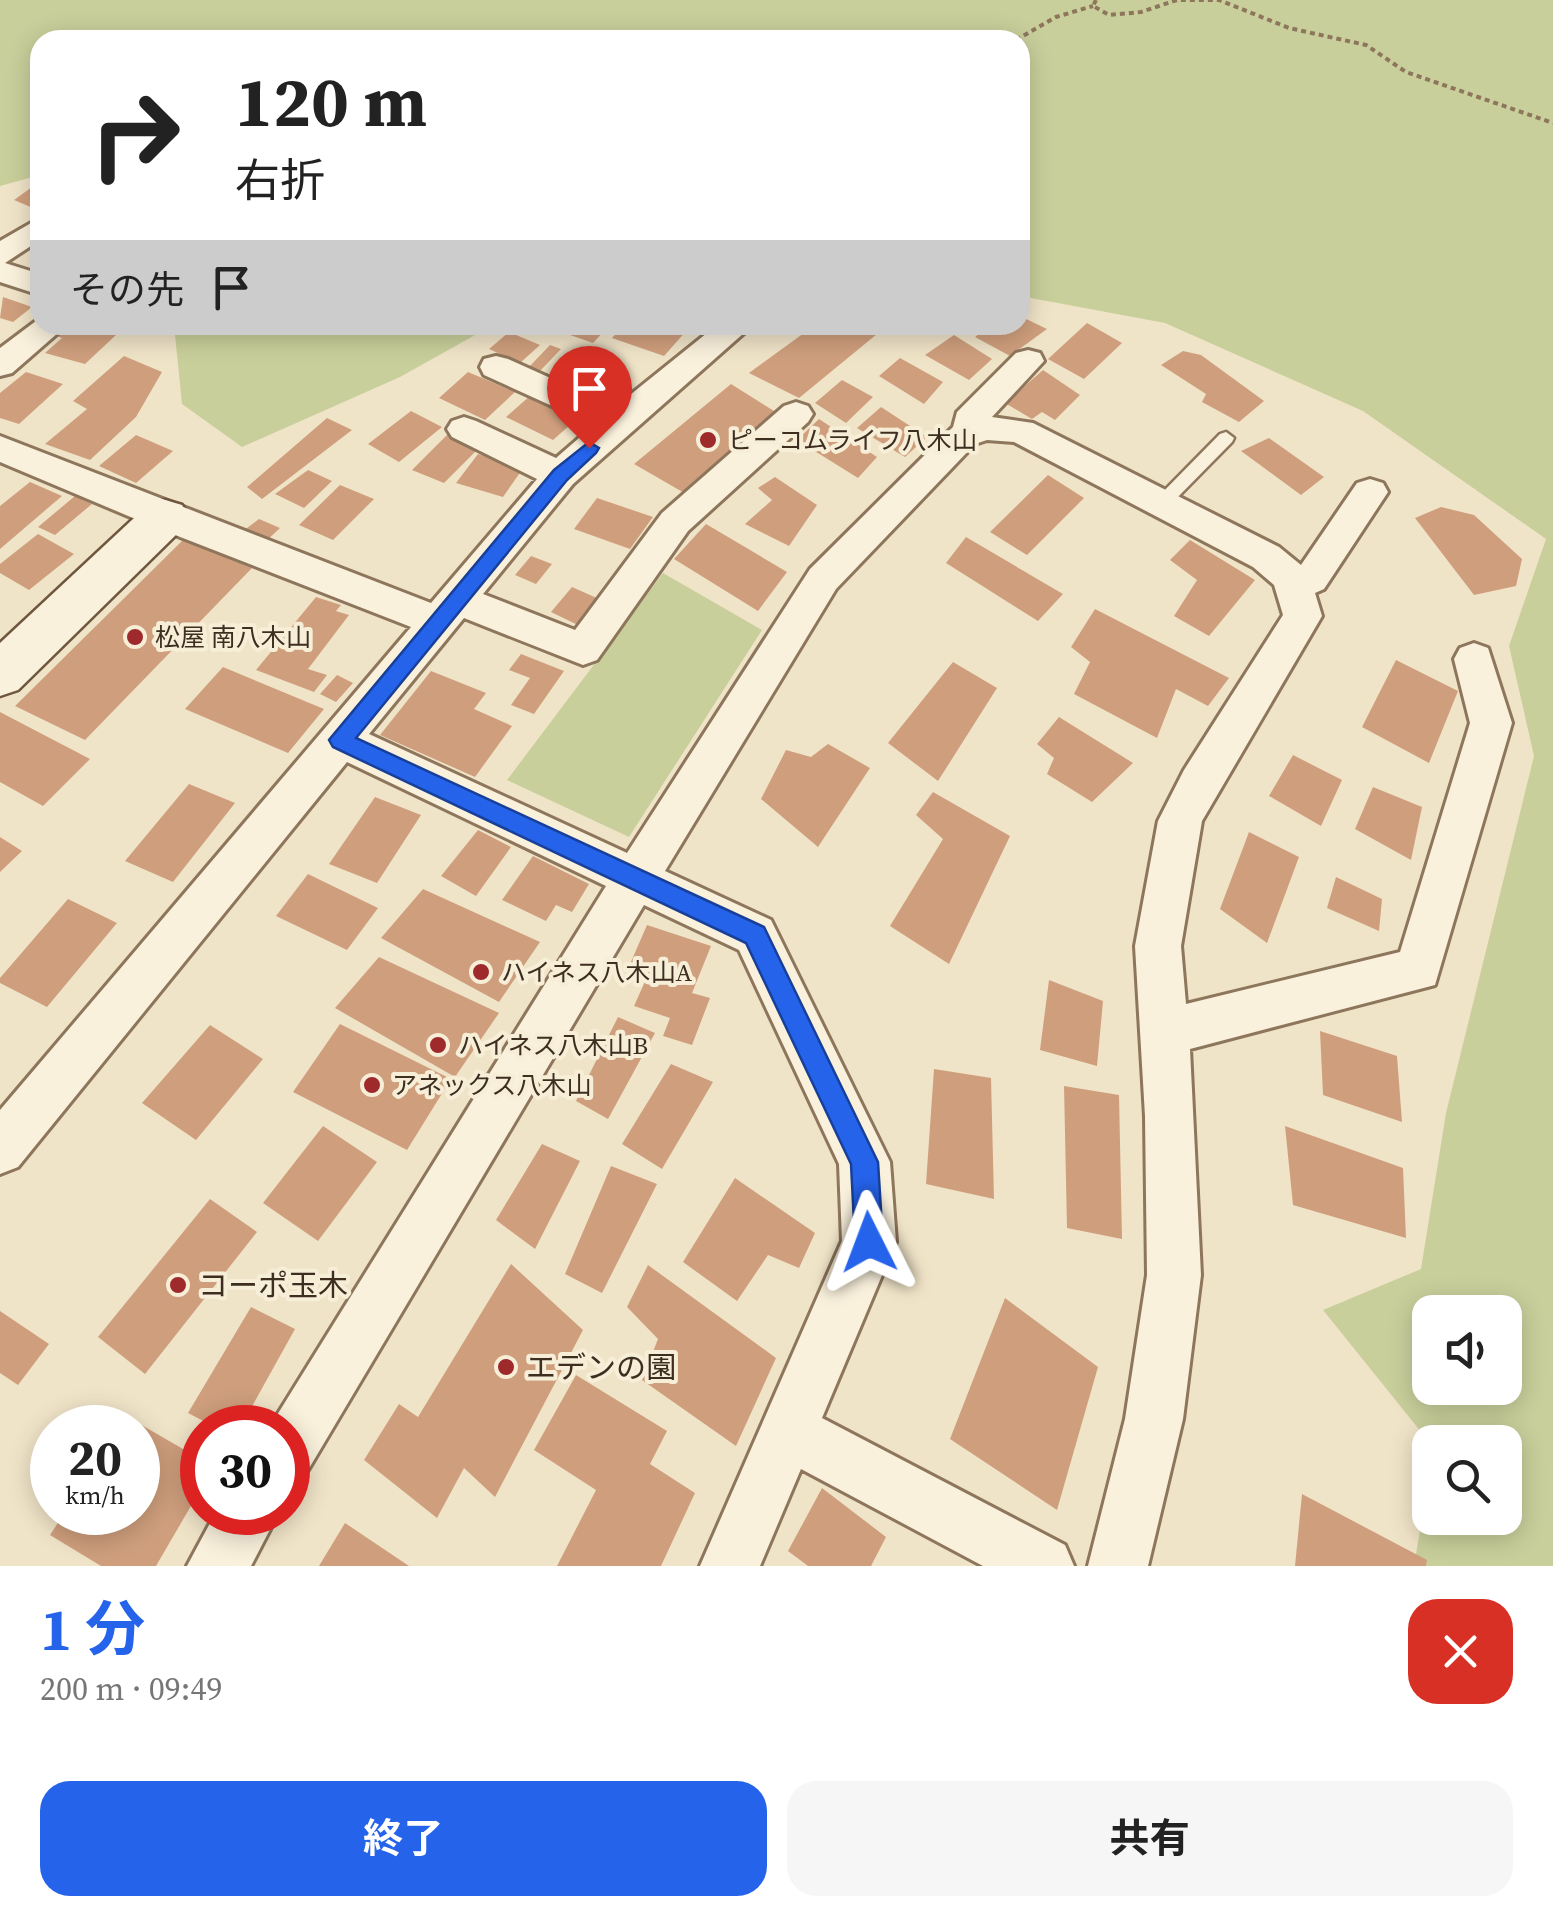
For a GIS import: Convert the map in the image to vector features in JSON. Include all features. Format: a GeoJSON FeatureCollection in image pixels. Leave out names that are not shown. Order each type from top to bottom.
{"type":"FeatureCollection","features":[{"type":"Feature","properties":{"kind":"street"},"geometry":{"type":"LineString","coordinates":[[0,255],[30,234]]}},
{"type":"Feature","properties":{"kind":"street"},"geometry":{"type":"LineString","coordinates":[[0,271],[30,282]]}},
{"type":"Feature","properties":{"kind":"street"},"geometry":{"type":"LineString","coordinates":[[0,365],[38,335]]}},
{"type":"Feature","properties":{"kind":"street"},"geometry":{"type":"LineString","coordinates":[[0,1149],[560,475],[719,335]]}},
{"type":"Feature","properties":{"kind":"street"},"geometry":{"type":"LineString","coordinates":[[971,433],[969,420],[1028,360]]}},
{"type":"Feature","properties":{"kind":"street"},"geometry":{"type":"LineString","coordinates":[[496,368],[618,422]]}},
{"type":"Feature","properties":{"kind":"street"},"geometry":{"type":"LineString","coordinates":[[7,460],[165,517],[448,610],[583,649],[675,522],[796,414]]}},
{"type":"Feature","properties":{"kind":"street"},"geometry":{"type":"LineString","coordinates":[[310,1414],[823,579],[963,436],[985,428],[1021,431],[1266,557],[1290,578],[1302,616],[1199,783],[1180,821],[1158,946],[1174,1275],[1154,1419],[1118,1566]]}},
{"type":"Feature","properties":{"kind":"street"},"geometry":{"type":"LineString","coordinates":[[464,429],[560,475]]}},
{"type":"Feature","properties":{"kind":"street"},"geometry":{"type":"LineString","coordinates":[[1293,586],[1311,579],[1370,492]]}},
{"type":"Feature","properties":{"kind":"street"},"geometry":{"type":"LineString","coordinates":[[0,675],[165,517]]}},
{"type":"Feature","properties":{"kind":"street"},"geometry":{"type":"LineString","coordinates":[[1164,1032],[1418,970],[1491,724],[1474,659]]}},
{"type":"Feature","properties":{"kind":"street"},"geometry":{"type":"LineString","coordinates":[[340,740],[755,935],[864,1162],[869,1242],[730,1566]]}},
{"type":"Feature","properties":{"kind":"street"},"geometry":{"type":"LineString","coordinates":[[786,1430],[1044,1566]]}},
{"type":"Feature","properties":{"kind":"street"},"geometry":{"type":"LineString","coordinates":[[218,1566],[236,1535]]}},
{"type":"Feature","properties":{"kind":"lane"},"geometry":{"type":"LineString","coordinates":[[1162,504],[1226,438]]}},
{"type":"Feature","properties":{"kind":"path"},"geometry":{"type":"LineString","coordinates":[[1030,32],[1094,3],[1110,15],[1141,12],[1177,0],[1219,0],[1290,28],[1366,45],[1406,72],[1553,123]]}},
{"type":"Feature","properties":{"kind":"green space"},"geometry":{"type":"Polygon","coordinates":[[[0,0],[1553,0],[1553,1566],[1414,1566],[1419,1535],[1522,1535],[1522,1425],[1416,1425],[1323,1310],[1421,1269],[1446,1113],[1534,756],[1509,646],[1546,539],[1363,411],[1165,323],[1030,298],[1030,30],[30,30],[30,178],[0,186],[0,0]]]}},
{"type":"Feature","properties":{"kind":"green space"},"geometry":{"type":"Polygon","coordinates":[[[175,335],[475,335],[400,377],[242,447],[182,404],[175,335]]]}},
{"type":"Feature","properties":{"kind":"green space"},"geometry":{"type":"Polygon","coordinates":[[[663,573],[762,630],[629,837],[507,780],[663,573]]]}},
{"type":"Feature","properties":{"kind":"building"},"geometry":{"type":"Polygon","coordinates":[[[30,188],[30,207],[14,200],[30,188]]]}},
{"type":"Feature","properties":{"kind":"building"},"geometry":{"type":"Polygon","coordinates":[[[3,297],[30,306],[13,322],[0,318],[3,297]]]}},
{"type":"Feature","properties":{"kind":"building"},"geometry":{"type":"Polygon","coordinates":[[[1030,321],[1047,329],[1010,356],[975,337],[1030,335],[1030,321]]]}},
{"type":"Feature","properties":{"kind":"building"},"geometry":{"type":"Polygon","coordinates":[[[1087,323],[1122,343],[1084,379],[1048,359],[1087,323]]]}},
{"type":"Feature","properties":{"kind":"building"},"geometry":{"type":"Polygon","coordinates":[[[53,335],[116,335],[85,364],[45,353],[62,338],[53,335]]]}},
{"type":"Feature","properties":{"kind":"building"},"geometry":{"type":"Polygon","coordinates":[[[505,335],[540,345],[520,363],[489,349],[505,335]]]}},
{"type":"Feature","properties":{"kind":"building"},"geometry":{"type":"Polygon","coordinates":[[[570,335],[601,335],[593,343],[570,335]]]}},
{"type":"Feature","properties":{"kind":"building"},"geometry":{"type":"Polygon","coordinates":[[[615,335],[683,335],[664,356],[612,338],[615,335]]]}},
{"type":"Feature","properties":{"kind":"building"},"geometry":{"type":"Polygon","coordinates":[[[801,335],[876,335],[799,398],[749,373],[801,335]]]}},
{"type":"Feature","properties":{"kind":"building"},"geometry":{"type":"Polygon","coordinates":[[[954,335],[992,359],[969,380],[925,355],[954,335]]]}},
{"type":"Feature","properties":{"kind":"building"},"geometry":{"type":"Polygon","coordinates":[[[550,345],[561,349],[540,371],[529,367],[550,345]]]}},
{"type":"Feature","properties":{"kind":"building"},"geometry":{"type":"Polygon","coordinates":[[[1183,351],[1201,355],[1264,401],[1239,422],[1202,402],[1206,394],[1161,365],[1183,351]]]}},
{"type":"Feature","properties":{"kind":"building"},"geometry":{"type":"Polygon","coordinates":[[[124,356],[162,372],[136,417],[90,460],[45,444],[87,409],[73,401],[124,356]]]}},
{"type":"Feature","properties":{"kind":"building"},"geometry":{"type":"Polygon","coordinates":[[[900,358],[943,382],[924,404],[879,376],[900,358]]]}},
{"type":"Feature","properties":{"kind":"building"},"geometry":{"type":"Polygon","coordinates":[[[586,359],[627,374],[612,391],[571,376],[586,359]]]}},
{"type":"Feature","properties":{"kind":"building"},"geometry":{"type":"Polygon","coordinates":[[[1043,370],[1080,395],[1055,420],[1042,412],[1032,419],[1005,403],[1043,370]]]}},
{"type":"Feature","properties":{"kind":"building"},"geometry":{"type":"Polygon","coordinates":[[[26,372],[63,384],[19,424],[0,418],[0,393],[26,372]]]}},
{"type":"Feature","properties":{"kind":"building"},"geometry":{"type":"Polygon","coordinates":[[[468,372],[515,392],[485,420],[439,398],[468,372]]]}},
{"type":"Feature","properties":{"kind":"building"},"geometry":{"type":"Polygon","coordinates":[[[842,380],[873,397],[846,423],[815,403],[842,380]]]}},
{"type":"Feature","properties":{"kind":"building","name":"ピーコムライフ八木山"},"geometry":{"type":"Polygon","coordinates":[[[731,384],[782,416],[686,494],[634,464],[731,384]]]}},
{"type":"Feature","properties":{"kind":"building"},"geometry":{"type":"Polygon","coordinates":[[[531,395],[578,418],[553,440],[506,417],[531,395]]]}},
{"type":"Feature","properties":{"kind":"building"},"geometry":{"type":"Polygon","coordinates":[[[881,407],[927,437],[905,457],[857,428],[881,407]]]}},
{"type":"Feature","properties":{"kind":"building"},"geometry":{"type":"Polygon","coordinates":[[[411,411],[442,427],[399,462],[368,444],[411,411]]]}},
{"type":"Feature","properties":{"kind":"building"},"geometry":{"type":"Polygon","coordinates":[[[327,418],[352,430],[262,499],[247,487],[327,418]]]}},
{"type":"Feature","properties":{"kind":"building"},"geometry":{"type":"Polygon","coordinates":[[[819,419],[877,457],[858,478],[797,440],[819,419]]]}},
{"type":"Feature","properties":{"kind":"building"},"geometry":{"type":"Polygon","coordinates":[[[449,433],[481,446],[444,483],[412,470],[449,433]]]}},
{"type":"Feature","properties":{"kind":"building"},"geometry":{"type":"Polygon","coordinates":[[[136,435],[173,451],[136,483],[99,466],[136,435]]]}},
{"type":"Feature","properties":{"kind":"building"},"geometry":{"type":"Polygon","coordinates":[[[1269,438],[1324,477],[1301,495],[1241,451],[1269,438]]]}},
{"type":"Feature","properties":{"kind":"building"},"geometry":{"type":"Polygon","coordinates":[[[478,454],[524,467],[503,497],[456,483],[478,454]]]}},
{"type":"Feature","properties":{"kind":"building"},"geometry":{"type":"Polygon","coordinates":[[[308,470],[332,481],[304,508],[275,494],[308,470]]]}},
{"type":"Feature","properties":{"kind":"building"},"geometry":{"type":"Polygon","coordinates":[[[1048,475],[1084,498],[1027,555],[990,532],[1048,475]]]}},
{"type":"Feature","properties":{"kind":"building"},"geometry":{"type":"Polygon","coordinates":[[[775,477],[817,505],[789,546],[745,524],[772,500],[758,488],[775,477]]]}},
{"type":"Feature","properties":{"kind":"building"},"geometry":{"type":"Polygon","coordinates":[[[30,482],[62,496],[0,549],[0,506],[30,482]]]}},
{"type":"Feature","properties":{"kind":"building"},"geometry":{"type":"Polygon","coordinates":[[[340,485],[374,499],[333,540],[299,525],[340,485]]]}},
{"type":"Feature","properties":{"kind":"building"},"geometry":{"type":"Polygon","coordinates":[[[75,496],[92,504],[55,535],[38,527],[75,496]]]}},
{"type":"Feature","properties":{"kind":"building"},"geometry":{"type":"Polygon","coordinates":[[[597,498],[653,517],[630,549],[574,529],[597,498]]]}},
{"type":"Feature","properties":{"kind":"building"},"geometry":{"type":"Polygon","coordinates":[[[1441,507],[1474,515],[1522,559],[1516,586],[1474,595],[1415,518],[1441,507]]]}},
{"type":"Feature","properties":{"kind":"building"},"geometry":{"type":"Polygon","coordinates":[[[259,519],[280,528],[261,546],[239,534],[259,519]]]}},
{"type":"Feature","properties":{"kind":"building"},"geometry":{"type":"Polygon","coordinates":[[[706,524],[787,572],[758,611],[674,559],[706,524]]]}},
{"type":"Feature","properties":{"kind":"building"},"geometry":{"type":"Polygon","coordinates":[[[38,534],[74,554],[29,590],[0,573],[0,564],[38,534]]]}},
{"type":"Feature","properties":{"kind":"building"},"geometry":{"type":"Polygon","coordinates":[[[966,537],[1063,594],[1038,621],[946,563],[966,537]]]}},
{"type":"Feature","properties":{"kind":"building","name":"松屋 南八木山"},"geometry":{"type":"Polygon","coordinates":[[[183,540],[252,568],[85,740],[15,706],[183,540]]]}},
{"type":"Feature","properties":{"kind":"building"},"geometry":{"type":"Polygon","coordinates":[[[1190,540],[1255,580],[1209,636],[1174,616],[1197,580],[1170,560],[1190,540]]]}},
{"type":"Feature","properties":{"kind":"building"},"geometry":{"type":"Polygon","coordinates":[[[531,556],[552,564],[536,584],[515,575],[531,556]]]}},
{"type":"Feature","properties":{"kind":"building"},"geometry":{"type":"Polygon","coordinates":[[[572,587],[608,603],[586,629],[551,612],[572,587]]]}},
{"type":"Feature","properties":{"kind":"building"},"geometry":{"type":"Polygon","coordinates":[[[316,597],[341,605],[336,611],[349,615],[308,669],[327,675],[314,692],[256,670],[316,597]]]}},
{"type":"Feature","properties":{"kind":"building"},"geometry":{"type":"Polygon","coordinates":[[[1095,609],[1229,678],[1208,706],[1176,689],[1157,738],[1074,694],[1090,662],[1071,647],[1095,609]]]}},
{"type":"Feature","properties":{"kind":"building"},"geometry":{"type":"Polygon","coordinates":[[[521,654],[564,671],[534,714],[511,705],[530,678],[509,670],[521,654]]]}},
{"type":"Feature","properties":{"kind":"building"},"geometry":{"type":"Polygon","coordinates":[[[1396,660],[1458,691],[1429,763],[1362,727],[1396,660]]]}},
{"type":"Feature","properties":{"kind":"building"},"geometry":{"type":"Polygon","coordinates":[[[953,662],[997,688],[938,781],[888,743],[953,662]]]}},
{"type":"Feature","properties":{"kind":"building"},"geometry":{"type":"Polygon","coordinates":[[[223,667],[324,709],[288,753],[185,709],[223,667]]]}},
{"type":"Feature","properties":{"kind":"building"},"geometry":{"type":"Polygon","coordinates":[[[431,671],[486,693],[474,709],[512,726],[475,777],[380,735],[431,671]]]}},
{"type":"Feature","properties":{"kind":"building"},"geometry":{"type":"Polygon","coordinates":[[[337,675],[353,683],[336,702],[320,694],[337,675]]]}},
{"type":"Feature","properties":{"kind":"building"},"geometry":{"type":"Polygon","coordinates":[[[0,712],[90,759],[43,806],[0,782],[0,712]]]}},
{"type":"Feature","properties":{"kind":"building"},"geometry":{"type":"Polygon","coordinates":[[[1059,717],[1133,763],[1092,802],[1047,774],[1054,758],[1037,744],[1059,717]]]}},
{"type":"Feature","properties":{"kind":"building"},"geometry":{"type":"Polygon","coordinates":[[[828,744],[870,768],[818,847],[761,799],[786,750],[811,757],[828,744]]]}},
{"type":"Feature","properties":{"kind":"building"},"geometry":{"type":"Polygon","coordinates":[[[1293,755],[1342,780],[1321,826],[1269,796],[1293,755]]]}},
{"type":"Feature","properties":{"kind":"building"},"geometry":{"type":"Polygon","coordinates":[[[189,784],[235,803],[173,882],[125,861],[189,784]]]}},
{"type":"Feature","properties":{"kind":"building"},"geometry":{"type":"Polygon","coordinates":[[[1373,787],[1422,807],[1411,860],[1355,829],[1373,787]]]}},
{"type":"Feature","properties":{"kind":"building"},"geometry":{"type":"Polygon","coordinates":[[[933,792],[1010,836],[949,964],[890,926],[943,839],[916,815],[933,792]]]}},
{"type":"Feature","properties":{"kind":"building"},"geometry":{"type":"Polygon","coordinates":[[[375,797],[421,815],[377,883],[329,864],[375,797]]]}},
{"type":"Feature","properties":{"kind":"building"},"geometry":{"type":"Polygon","coordinates":[[[478,830],[511,847],[476,896],[441,876],[478,830]]]}},
{"type":"Feature","properties":{"kind":"building"},"geometry":{"type":"Polygon","coordinates":[[[1249,832],[1299,857],[1267,943],[1220,909],[1249,832]]]}},
{"type":"Feature","properties":{"kind":"building"},"geometry":{"type":"Polygon","coordinates":[[[0,837],[22,851],[0,872],[0,837]]]}},
{"type":"Feature","properties":{"kind":"building"},"geometry":{"type":"Polygon","coordinates":[[[533,856],[589,884],[572,912],[556,905],[546,921],[502,900],[533,856]]]}},
{"type":"Feature","properties":{"kind":"building"},"geometry":{"type":"Polygon","coordinates":[[[308,874],[378,908],[347,950],[276,916],[308,874]]]}},
{"type":"Feature","properties":{"kind":"building"},"geometry":{"type":"Polygon","coordinates":[[[1336,877],[1382,899],[1379,931],[1327,908],[1336,877]]]}},
{"type":"Feature","properties":{"kind":"building","name":"ハイネス八木山A"},"geometry":{"type":"Polygon","coordinates":[[[423,889],[540,942],[499,1002],[381,938],[423,889]]]}},
{"type":"Feature","properties":{"kind":"building"},"geometry":{"type":"Polygon","coordinates":[[[68,899],[117,923],[47,1007],[0,983],[0,978],[68,899]]]}},
{"type":"Feature","properties":{"kind":"building"},"geometry":{"type":"Polygon","coordinates":[[[647,925],[711,946],[692,993],[710,998],[692,1045],[663,1036],[670,1018],[634,1006],[647,977],[627,971],[647,925]]]}},
{"type":"Feature","properties":{"kind":"building","name":"ハイネス八木山B"},"geometry":{"type":"Polygon","coordinates":[[[379,957],[499,1013],[455,1077],[335,1008],[379,957]]]}},
{"type":"Feature","properties":{"kind":"building"},"geometry":{"type":"Polygon","coordinates":[[[1049,980],[1103,1001],[1097,1066],[1040,1050],[1049,980]]]}},
{"type":"Feature","properties":{"kind":"building"},"geometry":{"type":"Polygon","coordinates":[[[618,1017],[655,1033],[608,1119],[576,1101],[618,1017]]]}},
{"type":"Feature","properties":{"kind":"building","name":"アネックス八木山"},"geometry":{"type":"Polygon","coordinates":[[[340,1024],[451,1079],[407,1150],[293,1092],[340,1024]]]}},
{"type":"Feature","properties":{"kind":"building"},"geometry":{"type":"Polygon","coordinates":[[[210,1025],[263,1059],[196,1140],[142,1103],[210,1025]]]}},
{"type":"Feature","properties":{"kind":"building"},"geometry":{"type":"Polygon","coordinates":[[[1320,1031],[1397,1056],[1402,1122],[1323,1095],[1320,1031]]]}},
{"type":"Feature","properties":{"kind":"building"},"geometry":{"type":"Polygon","coordinates":[[[671,1064],[713,1082],[662,1169],[622,1144],[671,1064]]]}},
{"type":"Feature","properties":{"kind":"building"},"geometry":{"type":"Polygon","coordinates":[[[934,1069],[991,1078],[994,1199],[926,1184],[934,1069]]]}},
{"type":"Feature","properties":{"kind":"building"},"geometry":{"type":"Polygon","coordinates":[[[1064,1086],[1119,1095],[1122,1239],[1067,1228],[1064,1086]]]}},
{"type":"Feature","properties":{"kind":"building"},"geometry":{"type":"Polygon","coordinates":[[[323,1126],[377,1162],[318,1241],[263,1203],[323,1126]]]}},
{"type":"Feature","properties":{"kind":"building"},"geometry":{"type":"Polygon","coordinates":[[[1285,1126],[1403,1168],[1406,1238],[1293,1205],[1285,1126]]]}},
{"type":"Feature","properties":{"kind":"building"},"geometry":{"type":"Polygon","coordinates":[[[542,1144],[580,1161],[535,1249],[496,1220],[542,1144]]]}},
{"type":"Feature","properties":{"kind":"building"},"geometry":{"type":"Polygon","coordinates":[[[611,1166],[657,1184],[602,1293],[565,1274],[611,1166]]]}},
{"type":"Feature","properties":{"kind":"building"},"geometry":{"type":"Polygon","coordinates":[[[735,1178],[815,1233],[799,1268],[768,1255],[737,1301],[683,1262],[735,1178]]]}},
{"type":"Feature","properties":{"kind":"building","name":"コーポ玉木"},"geometry":{"type":"Polygon","coordinates":[[[210,1199],[257,1232],[145,1374],[98,1337],[210,1199]]]}},
{"type":"Feature","properties":{"kind":"building","name":"エデンの園"},"geometry":{"type":"Polygon","coordinates":[[[511,1264],[583,1330],[495,1497],[464,1468],[437,1518],[364,1460],[399,1404],[418,1417],[511,1264]]]}},
{"type":"Feature","properties":{"kind":"building"},"geometry":{"type":"Polygon","coordinates":[[[648,1265],[776,1358],[736,1446],[642,1380],[658,1339],[627,1307],[648,1265]]]}},
{"type":"Feature","properties":{"kind":"building"},"geometry":{"type":"Polygon","coordinates":[[[1005,1298],[1098,1367],[1057,1510],[950,1439],[1005,1298]]]}},
{"type":"Feature","properties":{"kind":"building"},"geometry":{"type":"Polygon","coordinates":[[[251,1307],[295,1329],[253,1405],[193,1405],[251,1307]]]}},
{"type":"Feature","properties":{"kind":"building"},"geometry":{"type":"Polygon","coordinates":[[[0,1311],[49,1344],[18,1385],[0,1373],[0,1311]]]}},
{"type":"Feature","properties":{"kind":"building"},"geometry":{"type":"Polygon","coordinates":[[[576,1375],[667,1431],[650,1464],[695,1493],[661,1566],[557,1566],[596,1490],[534,1450],[576,1375]]]}},
{"type":"Feature","properties":{"kind":"building"},"geometry":{"type":"Polygon","coordinates":[[[160,1436],[180,1447],[180,1525],[156,1566],[101,1566],[50,1535],[160,1535],[160,1436]]]}},
{"type":"Feature","properties":{"kind":"building"},"geometry":{"type":"Polygon","coordinates":[[[822,1488],[886,1537],[871,1566],[808,1566],[788,1551],[822,1488]]]}},
{"type":"Feature","properties":{"kind":"building"},"geometry":{"type":"Polygon","coordinates":[[[1302,1494],[1427,1560],[1426,1566],[1295,1566],[1302,1494]]]}},
{"type":"Feature","properties":{"kind":"building"},"geometry":{"type":"Polygon","coordinates":[[[345,1523],[409,1566],[319,1566],[345,1523]]]}},
{"type":"Feature","properties":{"kind":"place","name":"ピーコムライフ八木山"},"geometry":{"type":"Point","coordinates":[708,440]}},
{"type":"Feature","properties":{"kind":"place","name":"松屋 南八木山"},"geometry":{"type":"Point","coordinates":[135,637]}},
{"type":"Feature","properties":{"kind":"place","name":"ハイネス八木山A"},"geometry":{"type":"Point","coordinates":[481,972]}},
{"type":"Feature","properties":{"kind":"place","name":"ハイネス八木山B"},"geometry":{"type":"Point","coordinates":[438,1045]}},
{"type":"Feature","properties":{"kind":"place","name":"アネックス八木山"},"geometry":{"type":"Point","coordinates":[372,1085]}},
{"type":"Feature","properties":{"kind":"place","name":"コーポ玉木"},"geometry":{"type":"Point","coordinates":[178,1285]}},
{"type":"Feature","properties":{"kind":"place","name":"エデンの園"},"geometry":{"type":"Point","coordinates":[506,1367]}},
{"type":"Feature","properties":{"kind":"route"},"geometry":{"type":"LineString","coordinates":[[589,448],[560,475],[340,740],[755,935],[864,1162],[869,1242]]}}]}
